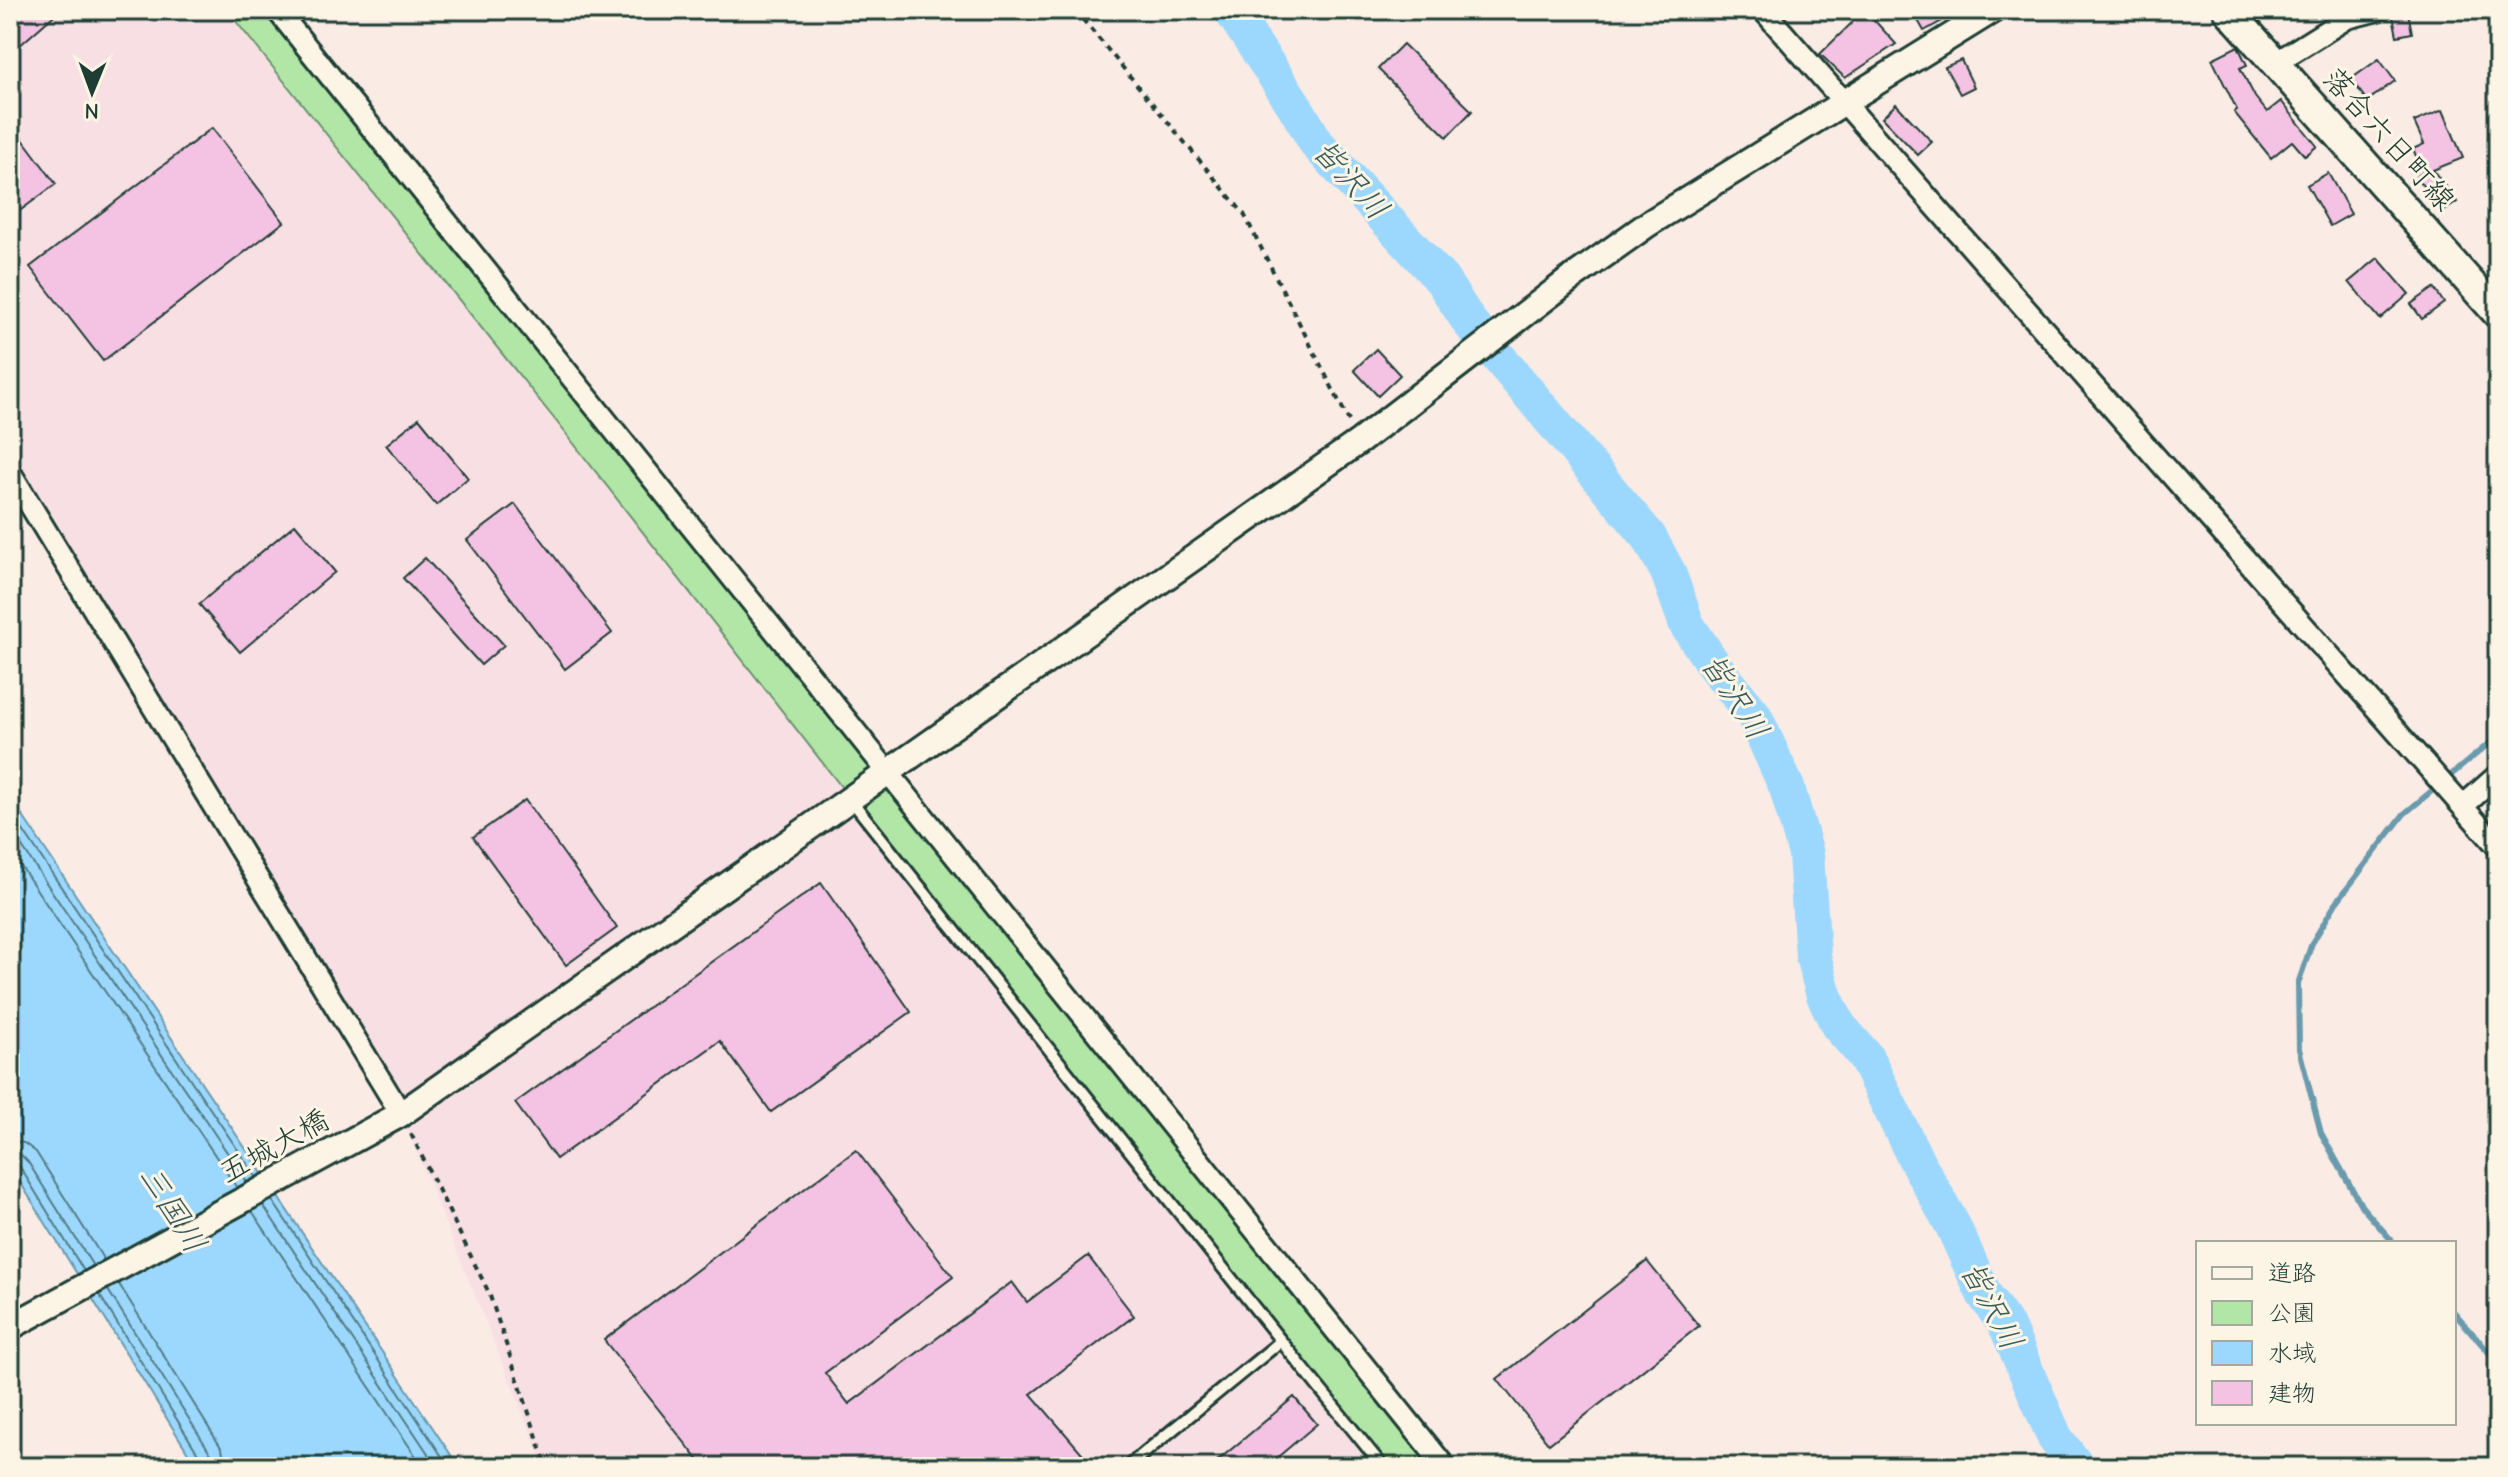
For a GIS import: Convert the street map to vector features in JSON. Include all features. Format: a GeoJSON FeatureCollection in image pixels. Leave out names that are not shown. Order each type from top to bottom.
{"type":"FeatureCollection","features":[{"type":"Feature","properties":{"kind":"main road","name":"落合六日町線"},"geometry":{"type":"LineString","coordinates":[[2228,10],[2498,314]]}},
{"type":"Feature","properties":{"kind":"street"},"geometry":{"type":"LineString","coordinates":[[277,10],[1445,1467]]}},
{"type":"Feature","properties":{"kind":"street"},"geometry":{"type":"LineString","coordinates":[[1763,10],[2498,847]]}},
{"type":"Feature","properties":{"kind":"street","name":"五城大橋"},"geometry":{"type":"LineString","coordinates":[[10,1327],[401,1114],[1360,441],[1569,280],[1648,224],[1993,10]]}},
{"type":"Feature","properties":{"kind":"street"},"geometry":{"type":"LineString","coordinates":[[2275,63],[2347,18],[2378,10]]}},
{"type":"Feature","properties":{"kind":"street"},"geometry":{"type":"LineString","coordinates":[[10,472],[401,1114]]}},
{"type":"Feature","properties":{"kind":"street"},"geometry":{"type":"LineString","coordinates":[[2463,806],[2498,775]]}},
{"type":"Feature","properties":{"kind":"lane"},"geometry":{"type":"LineString","coordinates":[[850,798],[1383,1467]]}},
{"type":"Feature","properties":{"kind":"lane"},"geometry":{"type":"LineString","coordinates":[[1127,1467],[1281,1341]]}},
{"type":"Feature","properties":{"kind":"path"},"geometry":{"type":"LineString","coordinates":[[1075,10],[1244,214],[1360,441]]}},
{"type":"Feature","properties":{"kind":"path"},"geometry":{"type":"LineString","coordinates":[[401,1114],[489,1293],[547,1467]]}},
{"type":"Feature","properties":{"kind":"shaded area"},"geometry":{"type":"Polygon","coordinates":[[[10,10],[277,10],[1445,1467],[545,1467],[401,1114],[10,472],[10,10]]]}},
{"type":"Feature","properties":{"kind":"green space"},"geometry":{"type":"Polygon","coordinates":[[[227,10],[277,10],[1445,1467],[1383,1467],[227,10]]]}},
{"type":"Feature","properties":{"kind":"water","name":"三国川"},"geometry":{"type":"Polygon","coordinates":[[[10,797],[459,1467],[197,1467],[10,1166],[10,797]]]}},
{"type":"Feature","properties":{"kind":"building"},"geometry":{"type":"Polygon","coordinates":[[[10,10],[60,10],[10,54],[10,10]]]}},
{"type":"Feature","properties":{"kind":"building"},"geometry":{"type":"Polygon","coordinates":[[[1865,10],[1896,44],[1845,78],[1820,54],[1865,10]]]}},
{"type":"Feature","properties":{"kind":"building"},"geometry":{"type":"Polygon","coordinates":[[[1912,10],[1934,10],[1940,22],[1924,31],[1912,10]]]}},
{"type":"Feature","properties":{"kind":"building"},"geometry":{"type":"Polygon","coordinates":[[[2408,12],[2412,33],[2397,36],[2393,16],[2408,12]]]}},
{"type":"Feature","properties":{"kind":"building"},"geometry":{"type":"Polygon","coordinates":[[[1403,44],[1472,111],[1447,137],[1378,69],[1403,44]]]}},
{"type":"Feature","properties":{"kind":"building"},"geometry":{"type":"Polygon","coordinates":[[[2238,46],[2247,65],[2240,68],[2255,97],[2267,112],[2281,101],[2317,146],[2305,156],[2292,141],[2271,158],[2234,112],[2237,110],[2212,59],[2238,46]]]}},
{"type":"Feature","properties":{"kind":"building"},"geometry":{"type":"Polygon","coordinates":[[[2379,59],[2395,81],[2367,101],[2351,79],[2379,59]]]}},
{"type":"Feature","properties":{"kind":"building"},"geometry":{"type":"Polygon","coordinates":[[[1961,60],[1974,87],[1960,94],[1945,67],[1961,60]]]}},
{"type":"Feature","properties":{"kind":"building"},"geometry":{"type":"Polygon","coordinates":[[[1896,104],[1932,142],[1918,155],[1882,118],[1896,104]]]}},
{"type":"Feature","properties":{"kind":"building"},"geometry":{"type":"Polygon","coordinates":[[[2443,110],[2463,158],[2433,170],[2457,202],[2443,212],[2416,177],[2423,172],[2413,149],[2424,144],[2414,122],[2443,110]]]}},
{"type":"Feature","properties":{"kind":"building"},"geometry":{"type":"Polygon","coordinates":[[[10,122],[56,184],[10,218],[10,122]]]}},
{"type":"Feature","properties":{"kind":"building"},"geometry":{"type":"Polygon","coordinates":[[[212,128],[284,222],[103,361],[30,267],[212,128]]]}},
{"type":"Feature","properties":{"kind":"building"},"geometry":{"type":"Polygon","coordinates":[[[2328,173],[2351,214],[2330,226],[2307,185],[2328,173]]]}},
{"type":"Feature","properties":{"kind":"building"},"geometry":{"type":"Polygon","coordinates":[[[2378,258],[2409,294],[2380,319],[2349,282],[2378,258]]]}},
{"type":"Feature","properties":{"kind":"building"},"geometry":{"type":"Polygon","coordinates":[[[2434,288],[2444,303],[2422,319],[2411,304],[2434,288]]]}},
{"type":"Feature","properties":{"kind":"building"},"geometry":{"type":"Polygon","coordinates":[[[1376,349],[1400,375],[1378,396],[1354,370],[1376,349]]]}},
{"type":"Feature","properties":{"kind":"building"},"geometry":{"type":"Polygon","coordinates":[[[419,418],[468,478],[436,505],[386,445],[419,418]]]}},
{"type":"Feature","properties":{"kind":"building"},"geometry":{"type":"Polygon","coordinates":[[[515,504],[612,633],[565,669],[467,540],[515,504]]]}},
{"type":"Feature","properties":{"kind":"building"},"geometry":{"type":"Polygon","coordinates":[[[295,524],[335,572],[240,652],[199,604],[295,524]]]}},
{"type":"Feature","properties":{"kind":"building"},"geometry":{"type":"Polygon","coordinates":[[[425,558],[504,645],[481,665],[403,578],[425,558]]]}},
{"type":"Feature","properties":{"kind":"building"},"geometry":{"type":"Polygon","coordinates":[[[525,800],[617,928],[566,965],[473,837],[525,800]]]}},
{"type":"Feature","properties":{"kind":"building"},"geometry":{"type":"Polygon","coordinates":[[[821,883],[911,1012],[771,1112],[720,1041],[556,1159],[515,1103],[821,883]]]}},
{"type":"Feature","properties":{"kind":"building"},"geometry":{"type":"Polygon","coordinates":[[[856,1150],[953,1277],[825,1373],[849,1404],[1012,1282],[1027,1302],[1088,1256],[1134,1316],[1031,1394],[1094,1467],[704,1467],[604,1340],[856,1150]]]}},
{"type":"Feature","properties":{"kind":"building"},"geometry":{"type":"Polygon","coordinates":[[[1647,1261],[1699,1326],[1549,1444],[1497,1379],[1647,1261]]]}},
{"type":"Feature","properties":{"kind":"building"},"geometry":{"type":"Polygon","coordinates":[[[1294,1397],[1317,1424],[1266,1467],[1210,1467],[1294,1397]]]}},
{"type":"Feature","properties":{"kind":"waterway","name":"皆沢川"},"geometry":{"type":"LineString","coordinates":[[1231,10],[1317,144],[1442,280],[1470,323],[1649,537],[1668,572],[1687,625],[1715,667],[1754,715],[1787,788],[1806,854],[1813,956],[1824,995],[1838,1025],[1865,1056],[1914,1156],[1953,1226],[1984,1294],[2007,1327],[2055,1438],[2077,1467]]}},
{"type":"Feature","properties":{"kind":"waterway"},"geometry":{"type":"LineString","coordinates":[[2392,1241],[2362,1207],[2321,1133],[2299,1049],[2298,984],[2312,943],[2336,903],[2404,814],[2498,736]]}},
{"type":"Feature","properties":{"kind":"waterway"},"geometry":{"type":"LineString","coordinates":[[2456,1314],[2498,1363]]}}]}
